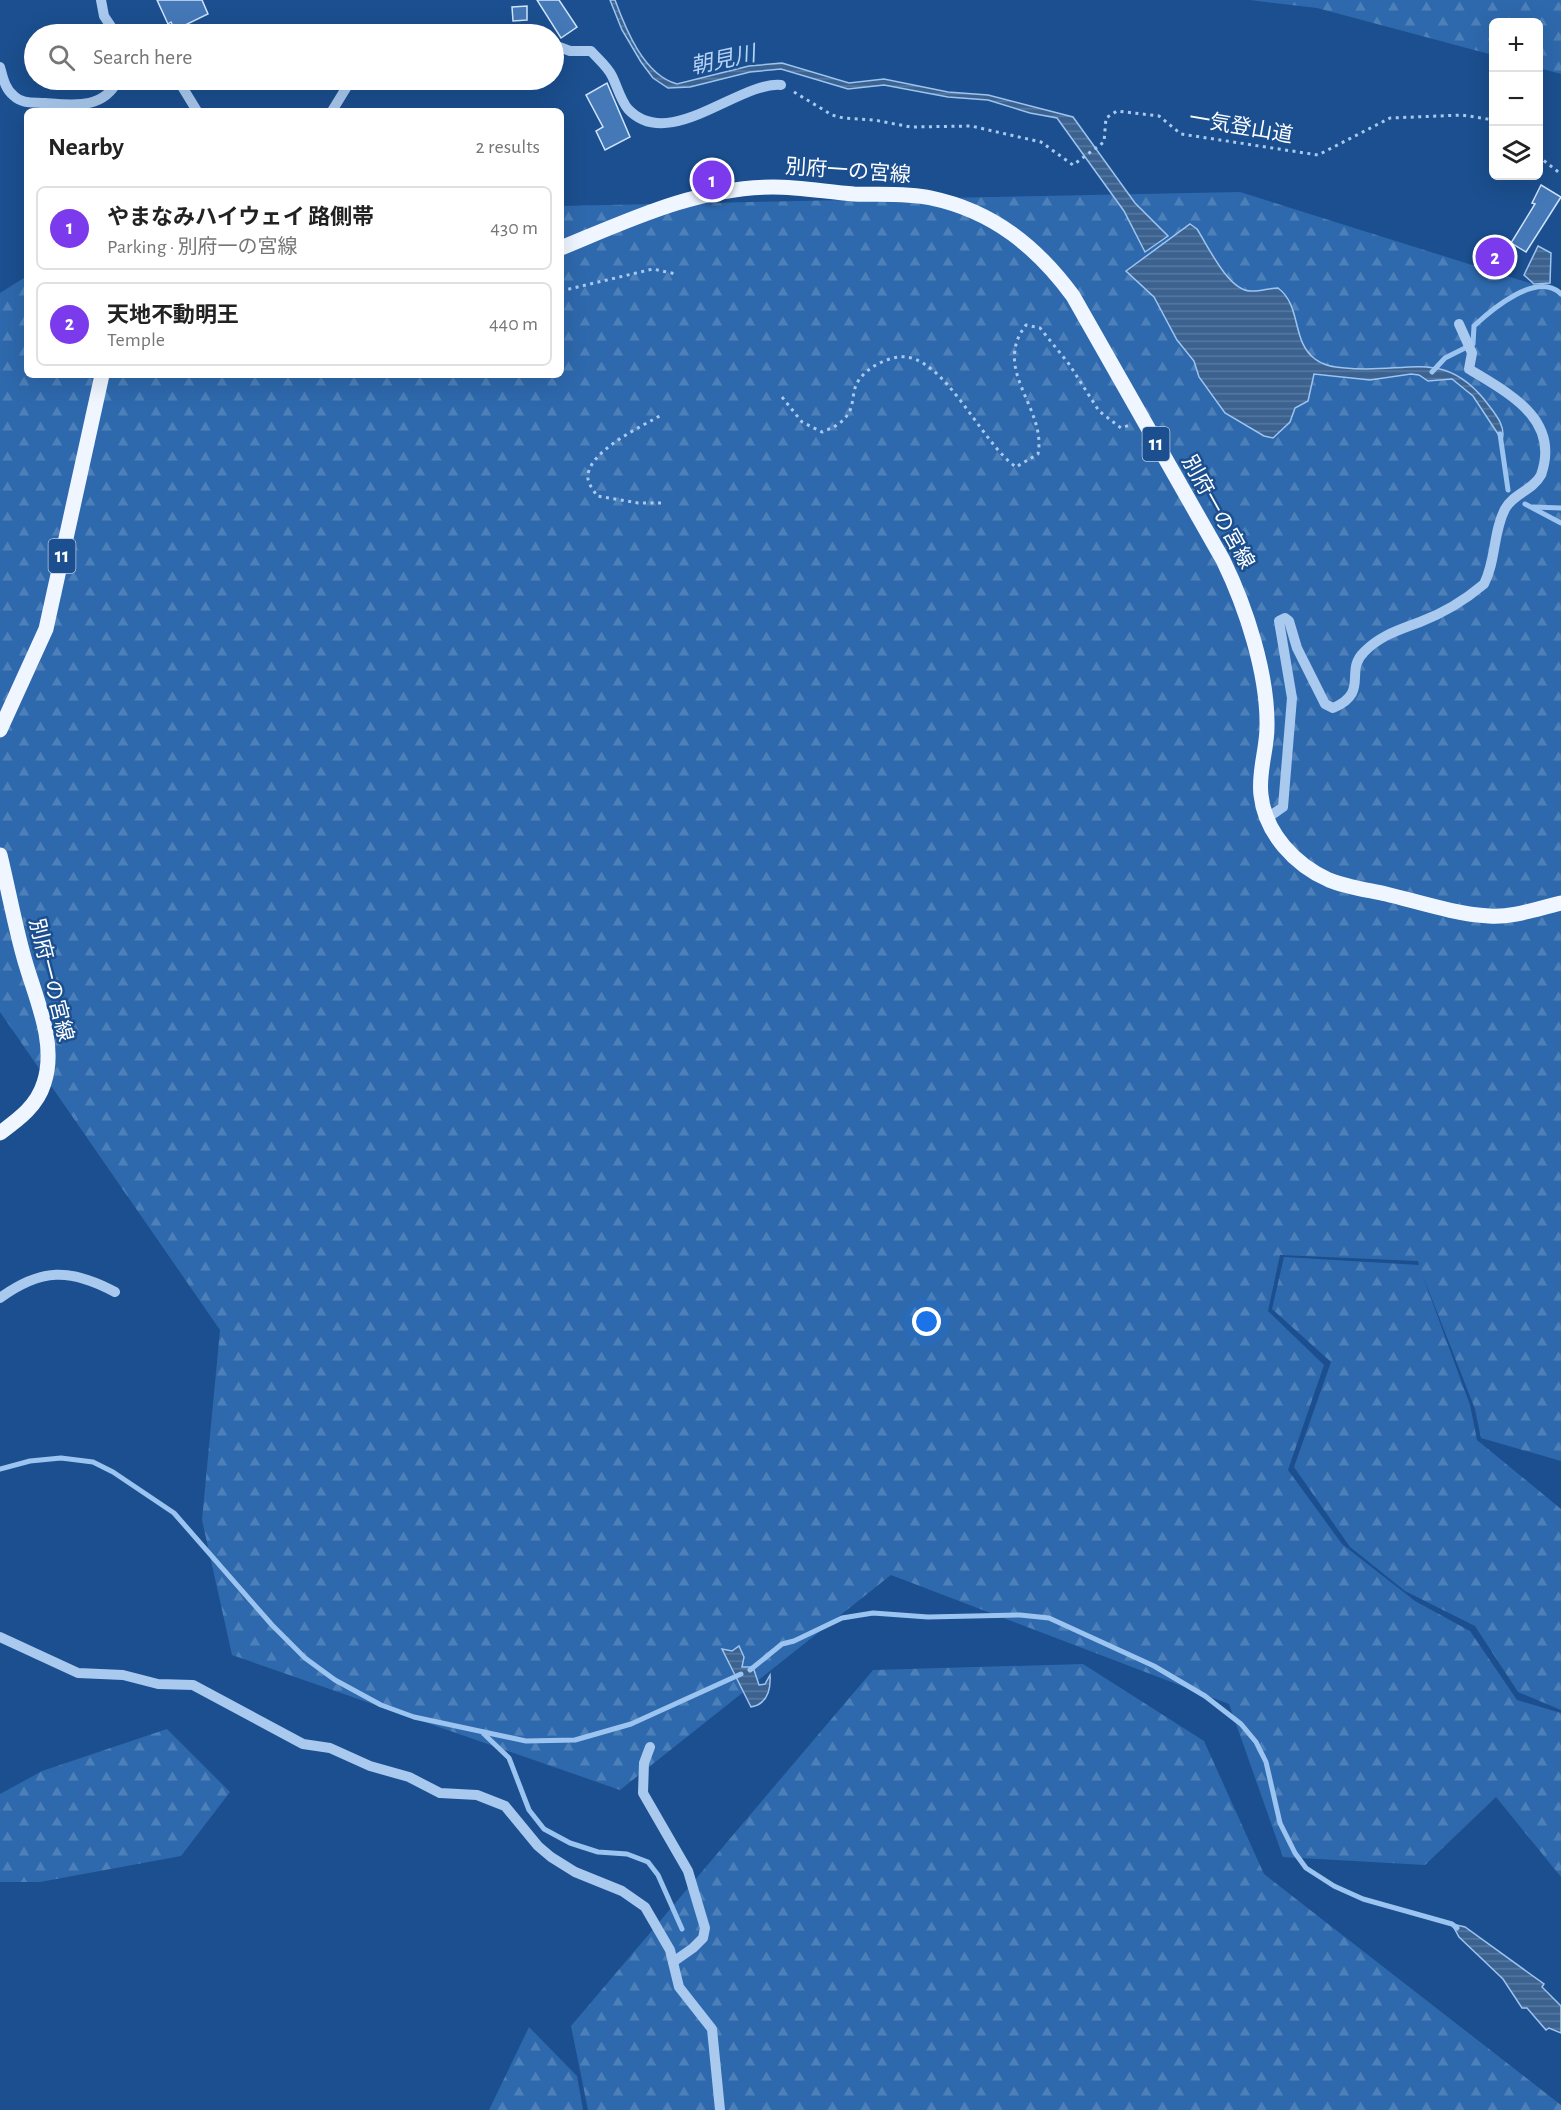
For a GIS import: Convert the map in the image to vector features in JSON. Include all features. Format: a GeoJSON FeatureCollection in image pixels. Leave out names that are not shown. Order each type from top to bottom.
{"type":"FeatureCollection","features":[{"type":"Feature","properties":{"kind":"main road","name":"別府一の宮線"},"geometry":{"type":"LineString","coordinates":[[564,247],[656,208],[748,188],[775,187],[930,198],[971,209],[1006,228],[1052,269],[1072,296],[1223,560],[1240,596],[1253,634],[1267,727],[1261,770],[1261,795],[1266,819],[1282,845],[1305,867],[1330,881],[1490,916],[1561,903]]}},
{"type":"Feature","properties":{"kind":"main road","name":"11"},"geometry":{"type":"LineString","coordinates":[[0,730],[46,629],[101,378]]}},
{"type":"Feature","properties":{"kind":"main road","name":"別府一の宮線"},"geometry":{"type":"LineString","coordinates":[[0,855],[22,952],[46,1036],[48,1053],[46,1074],[39,1096],[24,1115],[0,1133]]}},
{"type":"Feature","properties":{"kind":"street"},"geometry":{"type":"LineString","coordinates":[[101,0],[104,16],[109,24]]}},
{"type":"Feature","properties":{"kind":"street"},"geometry":{"type":"LineString","coordinates":[[564,49],[591,51],[610,73],[628,109],[650,121],[670,122],[689,119],[748,92],[772,84],[781,85]]}},
{"type":"Feature","properties":{"kind":"street"},"geometry":{"type":"LineString","coordinates":[[0,67],[5,84],[13,96],[22,102],[75,106],[89,104],[102,97],[109,90]]}},
{"type":"Feature","properties":{"kind":"street"},"geometry":{"type":"LineString","coordinates":[[184,90],[195,108]]}},
{"type":"Feature","properties":{"kind":"street"},"geometry":{"type":"LineString","coordinates":[[334,108],[345,90]]}},
{"type":"Feature","properties":{"kind":"street"},"geometry":{"type":"LineString","coordinates":[[1266,819],[1283,807],[1292,698],[1279,621],[1285,618],[1289,621],[1297,648],[1325,704],[1333,708],[1346,702],[1354,691],[1357,664],[1362,653],[1386,634],[1445,610],[1484,584],[1506,506],[1528,489],[1541,475],[1549,450],[1544,427],[1514,397],[1469,369],[1470,346],[1459,324]]}},
{"type":"Feature","properties":{"kind":"street"},"geometry":{"type":"LineString","coordinates":[[0,1298],[32,1278],[57,1275],[77,1276],[94,1281],[115,1292]]}},
{"type":"Feature","properties":{"kind":"street"},"geometry":{"type":"LineString","coordinates":[[0,1637],[78,1673],[123,1675],[147,1683],[193,1685],[234,1704],[303,1744],[330,1748],[370,1766],[409,1777],[440,1792],[477,1795],[497,1801],[515,1816],[538,1846],[551,1857],[574,1872],[622,1891],[645,1907],[670,1950],[679,1987],[712,2029],[720,2110]]}},
{"type":"Feature","properties":{"kind":"street"},"geometry":{"type":"LineString","coordinates":[[650,1747],[644,1763],[643,1793],[688,1870],[705,1928],[703,1938],[672,1962]]}},
{"type":"Feature","properties":{"kind":"path","name":"一気登山道"},"geometry":{"type":"LineString","coordinates":[[781,85],[832,115],[911,128],[947,125],[993,129],[1041,142],[1073,165],[1104,142],[1106,118],[1117,111],[1159,116],[1181,134],[1318,155],[1390,118],[1462,115],[1489,119]]}},
{"type":"Feature","properties":{"kind":"path"},"geometry":{"type":"LineString","coordinates":[[1543,159],[1561,174]]}},
{"type":"Feature","properties":{"kind":"path"},"geometry":{"type":"LineString","coordinates":[[564,290],[653,269],[676,274]]}},
{"type":"Feature","properties":{"kind":"path"},"geometry":{"type":"LineString","coordinates":[[782,397],[802,422],[822,432],[837,427],[849,414],[857,383],[871,368],[886,359],[902,357],[919,360],[946,384],[987,439],[1005,460],[1016,467],[1038,454],[1041,438],[1019,383],[1015,362],[1018,336],[1026,325],[1040,328],[1069,364],[1099,411],[1121,428],[1143,421]]}},
{"type":"Feature","properties":{"kind":"path"},"geometry":{"type":"LineString","coordinates":[[661,503],[638,503],[597,495],[588,481],[590,468],[601,452],[663,414]]}},
{"type":"Feature","properties":{"kind":"green space"},"geometry":{"type":"Polygon","coordinates":[[[1250,0],[1561,0],[1561,74],[1543,69],[1543,18],[1489,18],[1489,54],[1317,8],[1250,0]]]}},
{"type":"Feature","properties":{"kind":"green space"},"geometry":{"type":"Polygon","coordinates":[[[1240,192],[1561,293],[1561,1461],[1481,1438],[1475,1409],[1421,1271],[1470,1405],[1477,1440],[1561,1509],[1561,1710],[1518,1692],[1475,1626],[1405,1591],[1350,1547],[1294,1467],[1331,1362],[1272,1309],[1284,1257],[1419,1265],[1418,1261],[1280,1255],[1268,1311],[1324,1365],[1288,1470],[1342,1544],[1415,1601],[1470,1631],[1517,1700],[1561,1713],[1561,1877],[1496,1797],[1425,1865],[1283,1857],[1229,1704],[891,1575],[620,1790],[232,1655],[202,1520],[220,1330],[0,1012],[0,293],[24,278],[24,378],[564,378],[564,206],[1240,192]]]}},
{"type":"Feature","properties":{"kind":"green space"},"geometry":{"type":"Polygon","coordinates":[[[1083,1664],[1204,1741],[1264,1874],[1561,2105],[1561,2110],[588,2110],[571,2026],[873,1670],[1083,1664]]]}},
{"type":"Feature","properties":{"kind":"green space"},"geometry":{"type":"Polygon","coordinates":[[[167,1729],[230,1792],[181,1856],[40,1882],[0,1882],[0,1794],[42,1771],[167,1729]]]}},
{"type":"Feature","properties":{"kind":"green space"},"geometry":{"type":"Polygon","coordinates":[[[529,2027],[577,2076],[583,2110],[489,2110],[529,2027]]]}},
{"type":"Feature","properties":{"kind":"shaded area"},"geometry":{"type":"Polygon","coordinates":[[[610,0],[615,0],[631,37],[646,61],[665,79],[677,84],[749,66],[782,63],[849,83],[884,79],[948,92],[988,95],[1073,117],[1135,203],[1168,236],[1145,252],[1124,211],[1057,118],[1030,113],[988,100],[948,97],[884,85],[848,89],[781,69],[750,72],[690,87],[668,88],[653,78],[641,62],[622,30],[610,0]]]}},
{"type":"Feature","properties":{"kind":"shaded area"},"geometry":{"type":"Polygon","coordinates":[[[1190,224],[1197,229],[1226,275],[1242,289],[1257,291],[1278,288],[1285,295],[1291,304],[1302,343],[1315,359],[1326,365],[1337,367],[1441,369],[1457,376],[1473,388],[1490,407],[1502,427],[1502,440],[1473,396],[1452,379],[1428,381],[1419,375],[1411,374],[1370,380],[1314,374],[1308,401],[1295,408],[1290,422],[1273,438],[1264,436],[1225,413],[1199,377],[1194,361],[1177,340],[1154,297],[1126,271],[1190,224]]]}},
{"type":"Feature","properties":{"kind":"shaded area"},"geometry":{"type":"Polygon","coordinates":[[[1538,246],[1551,253],[1550,283],[1534,284],[1524,275],[1538,246]]]}},
{"type":"Feature","properties":{"kind":"shaded area"},"geometry":{"type":"Polygon","coordinates":[[[739,1646],[744,1657],[742,1667],[753,1667],[759,1685],[765,1684],[770,1675],[767,1696],[761,1703],[751,1707],[722,1649],[732,1651],[739,1646]]]}},
{"type":"Feature","properties":{"kind":"shaded area"},"geometry":{"type":"Polygon","coordinates":[[[1452,1924],[1465,1927],[1544,1984],[1542,1987],[1561,2006],[1561,2033],[1549,2028],[1546,2030],[1527,2008],[1522,2008],[1503,1979],[1459,1937],[1452,1924]]]}},
{"type":"Feature","properties":{"kind":"building"},"geometry":{"type":"Polygon","coordinates":[[[157,0],[202,0],[208,14],[187,24],[172,24],[171,22],[168,24],[157,0]]]}},
{"type":"Feature","properties":{"kind":"building"},"geometry":{"type":"Polygon","coordinates":[[[537,0],[559,0],[577,27],[564,36],[564,24],[552,24],[537,0]]]}},
{"type":"Feature","properties":{"kind":"building"},"geometry":{"type":"Polygon","coordinates":[[[527,6],[527,20],[513,21],[512,7],[527,6]]]}},
{"type":"Feature","properties":{"kind":"building"},"geometry":{"type":"Polygon","coordinates":[[[607,83],[630,137],[605,150],[596,131],[603,127],[586,95],[607,83]]]}},
{"type":"Feature","properties":{"kind":"building"},"geometry":{"type":"Polygon","coordinates":[[[1541,185],[1561,197],[1526,252],[1511,243],[1535,204],[1532,203],[1541,185]]]}},
{"type":"Feature","properties":{"kind":"waterway"},"geometry":{"type":"LineString","coordinates":[[1432,372],[1445,358],[1473,344],[1474,326],[1515,295],[1540,287],[1551,288],[1561,294]]}},
{"type":"Feature","properties":{"kind":"waterway"},"geometry":{"type":"LineString","coordinates":[[1500,434],[1508,490]]}},
{"type":"Feature","properties":{"kind":"waterway"},"geometry":{"type":"LineString","coordinates":[[1525,504],[1561,523]]}},
{"type":"Feature","properties":{"kind":"waterway"},"geometry":{"type":"LineString","coordinates":[[1533,507],[1561,508]]}},
{"type":"Feature","properties":{"kind":"waterway"},"geometry":{"type":"LineString","coordinates":[[0,1469],[30,1461],[61,1458],[93,1462],[113,1472],[174,1513],[272,1625],[305,1658],[335,1680],[381,1705],[414,1717],[526,1741],[575,1740],[631,1724],[741,1674]]}},
{"type":"Feature","properties":{"kind":"waterway"},"geometry":{"type":"LineString","coordinates":[[750,1670],[782,1644],[794,1641],[842,1618],[873,1613],[928,1617],[1020,1615],[1049,1618],[1154,1666],[1205,1696],[1241,1724],[1256,1742],[1266,1762],[1280,1823],[1295,1853],[1306,1868],[1334,1886],[1363,1899],[1452,1924],[1457,1928]]}},
{"type":"Feature","properties":{"kind":"waterway"},"geometry":{"type":"LineString","coordinates":[[484,1734],[509,1758],[529,1810],[544,1829],[570,1843],[598,1852],[627,1854],[648,1862],[658,1875],[682,1929]]}},
{"type":"Feature","properties":{"kind":"place","name":"やまなみハイウェイ 路側帯"},"geometry":{"type":"Point","coordinates":[712,180]}},
{"type":"Feature","properties":{"kind":"place","name":"天地不動明王"},"geometry":{"type":"Point","coordinates":[1495,257]}},
{"type":"Feature","properties":{"kind":"water label","name":"朝見川"},"geometry":{"type":"Point","coordinates":[723,60]}}]}
